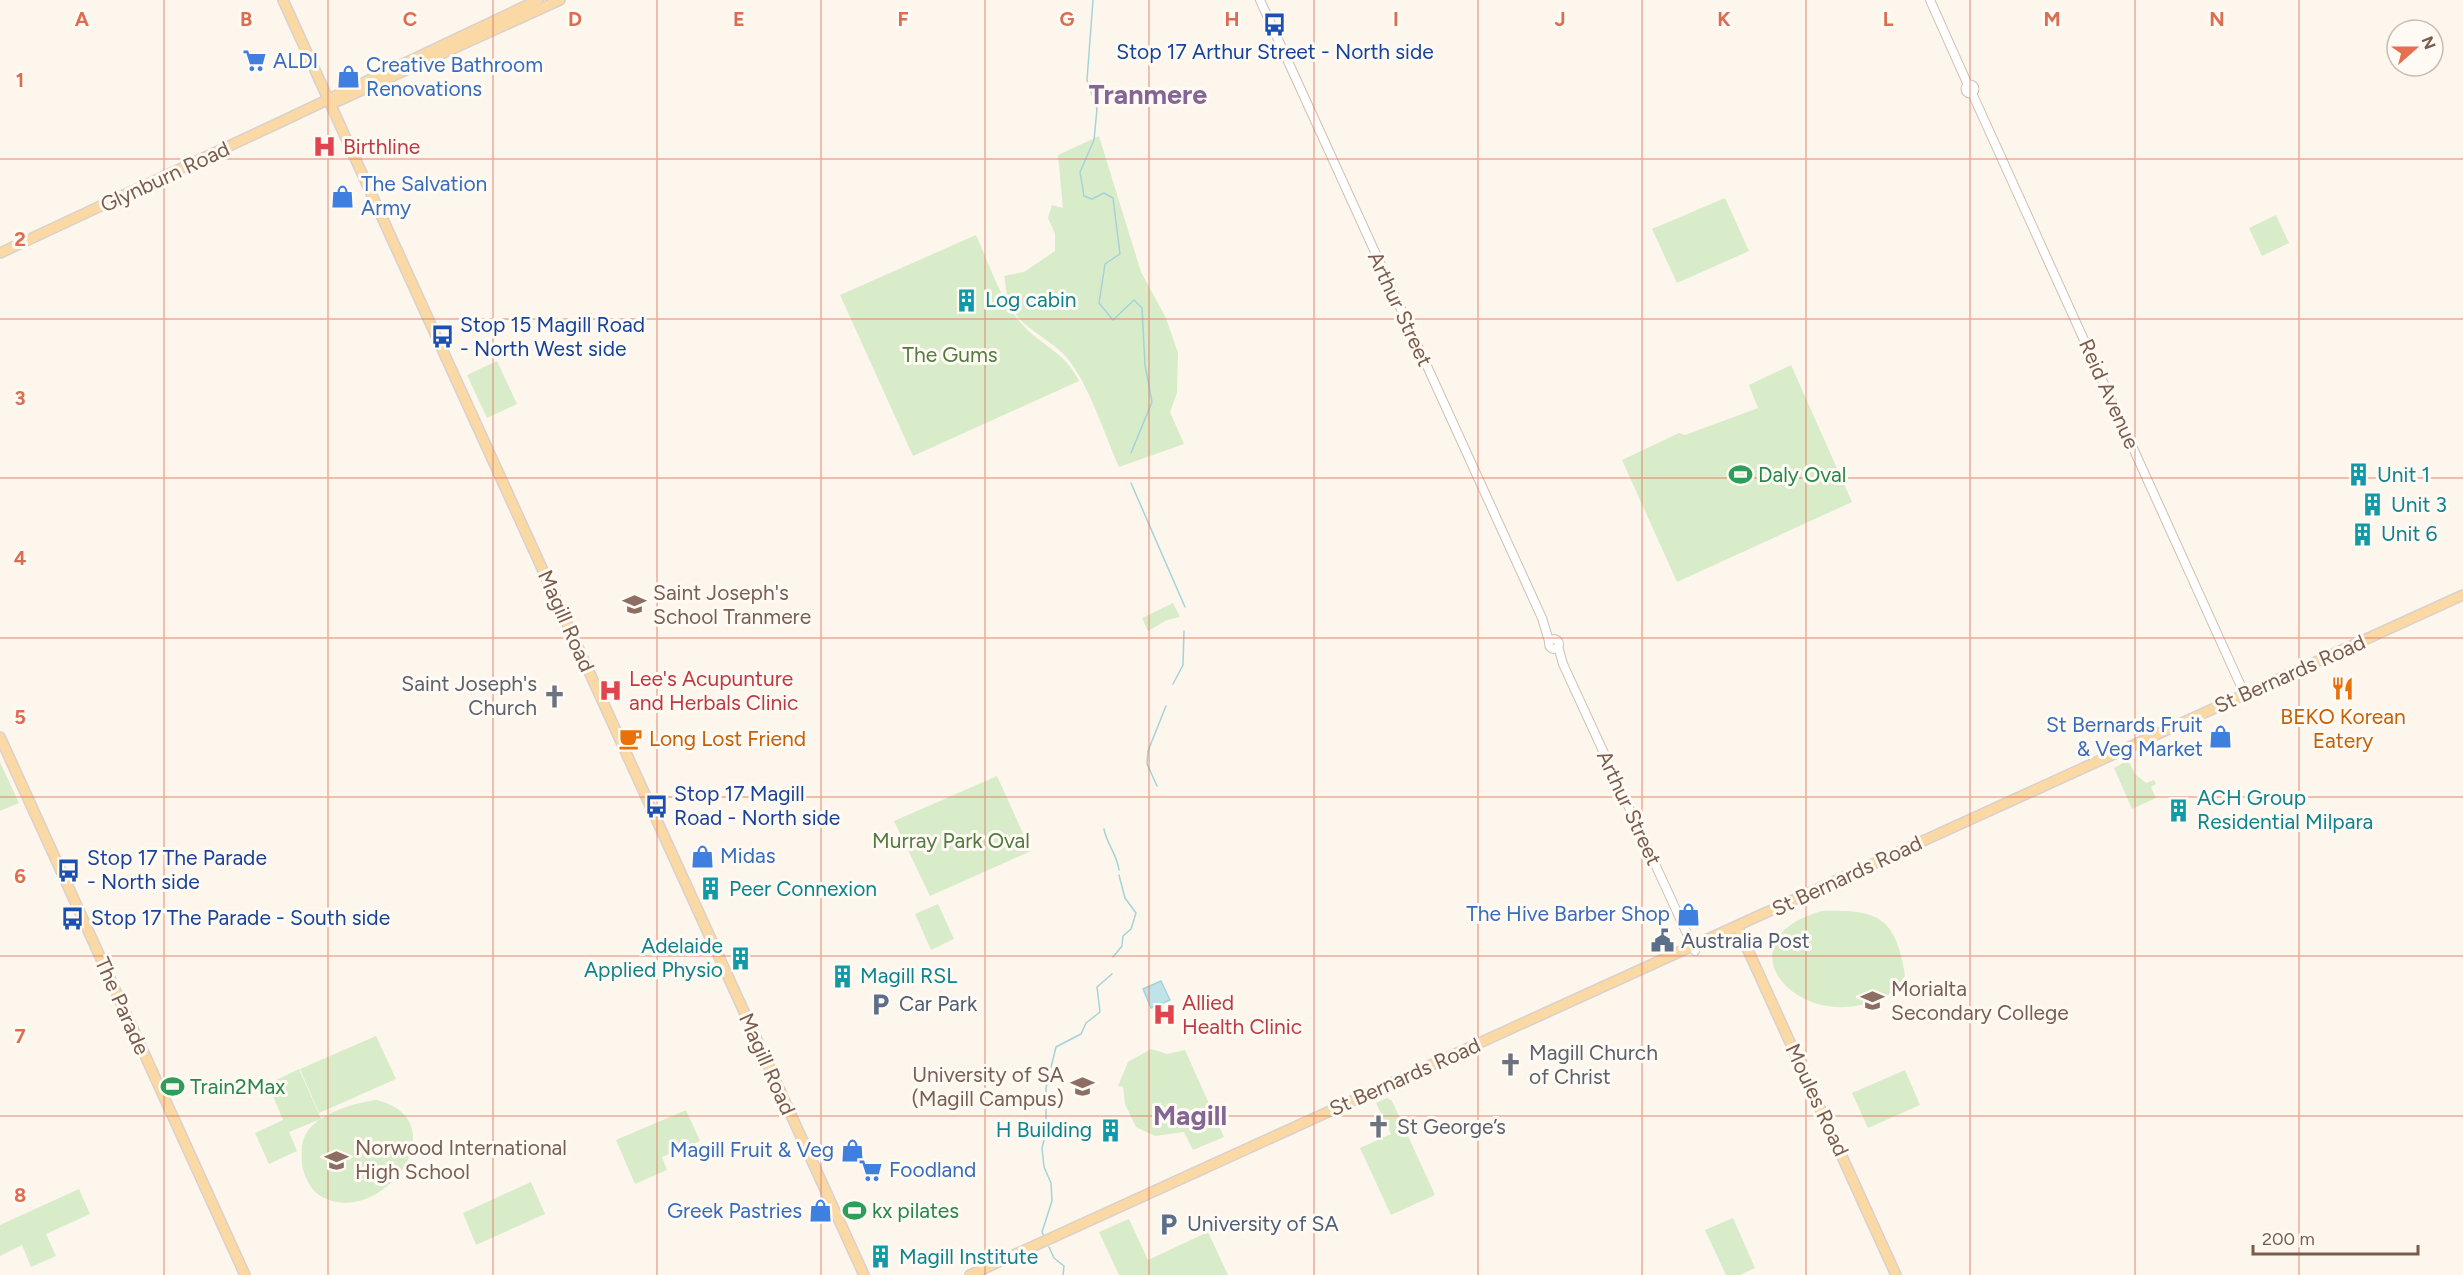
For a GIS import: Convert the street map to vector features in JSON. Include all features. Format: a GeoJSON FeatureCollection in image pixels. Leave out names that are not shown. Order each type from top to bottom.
{"type":"FeatureCollection","features":[{"type":"Feature","properties":{"kind":"main road","name":"Magill Road"},"geometry":{"type":"LineString","coordinates":[[283,0],[864,1275]]}},
{"type":"Feature","properties":{"kind":"main road","name":"Glynburn Road"},"geometry":{"type":"LineString","coordinates":[[450,46],[538,0]]}},
{"type":"Feature","properties":{"kind":"main road","name":"Glynburn Road"},"geometry":{"type":"LineString","coordinates":[[0,253],[450,46],[560,0]]}},
{"type":"Feature","properties":{"kind":"main road"},"geometry":{"type":"LineString","coordinates":[[319,79],[346,93],[340,125]]}},
{"type":"Feature","properties":{"kind":"main road","name":"St Bernards Road"},"geometry":{"type":"LineString","coordinates":[[1738,928],[2463,595]]}},
{"type":"Feature","properties":{"kind":"main road","name":"St Bernards Road"},"geometry":{"type":"LineString","coordinates":[[981,1275],[1694,948],[2463,601]]}},
{"type":"Feature","properties":{"kind":"main road","name":"The Parade"},"geometry":{"type":"LineString","coordinates":[[0,737],[244,1275]]}},
{"type":"Feature","properties":{"kind":"main road","name":"Moules Road"},"geometry":{"type":"LineString","coordinates":[[1738,928],[1896,1275]]}},
{"type":"Feature","properties":{"kind":"main road","name":"St Bernards Road"},"geometry":{"type":"LineString","coordinates":[[970,1275],[1058,1238]]}},
{"type":"Feature","properties":{"kind":"street","name":"Arthur Street"},"geometry":{"type":"LineString","coordinates":[[1260,0],[1694,948]]}},
{"type":"Feature","properties":{"kind":"street","name":"Reid Avenue"},"geometry":{"type":"LineString","coordinates":[[1930,0],[1968,85],[1965,90],[1972,93],[2245,695]]}},
{"type":"Feature","properties":{"kind":"green space"},"geometry":{"type":"Polygon","coordinates":[[[1099,136],[1141,272],[1166,318],[1178,353],[1177,393],[1170,412],[1184,444],[1119,467],[1091,400],[1071,363],[1056,347],[1014,313],[1008,300],[1004,276],[1024,272],[1055,251],[1055,234],[1048,218],[1052,205],[1063,208],[1058,155],[1099,136]]]}},
{"type":"Feature","properties":{"kind":"green space"},"geometry":{"type":"Polygon","coordinates":[[[1725,198],[1749,251],[1677,283],[1652,229],[1725,198]]]}},
{"type":"Feature","properties":{"kind":"green space"},"geometry":{"type":"Polygon","coordinates":[[[2276,215],[2289,243],[2262,256],[2249,228],[2276,215]]]}},
{"type":"Feature","properties":{"kind":"green space","name":"The Gums"},"geometry":{"type":"Polygon","coordinates":[[[976,235],[995,280],[1013,313],[1028,330],[1066,362],[1079,381],[913,456],[840,295],[976,235]]]}},
{"type":"Feature","properties":{"kind":"green space"},"geometry":{"type":"Polygon","coordinates":[[[497,361],[517,404],[487,418],[467,375],[497,361]]]}},
{"type":"Feature","properties":{"kind":"green space"},"geometry":{"type":"Polygon","coordinates":[[[1791,365],[1852,502],[1677,582],[1622,460],[1679,433],[1685,435],[1758,408],[1749,385],[1791,365]]]}},
{"type":"Feature","properties":{"kind":"green space"},"geometry":{"type":"Polygon","coordinates":[[[1173,603],[1180,617],[1167,620],[1148,631],[1142,618],[1173,603]]]}},
{"type":"Feature","properties":{"kind":"green space"},"geometry":{"type":"Polygon","coordinates":[[[2128,760],[2135,774],[2146,783],[2154,780],[2156,784],[2151,787],[2156,798],[2132,809],[2114,768],[2128,760]]]}},
{"type":"Feature","properties":{"kind":"green space"},"geometry":{"type":"Polygon","coordinates":[[[0,762],[19,803],[0,811],[0,762]]]}},
{"type":"Feature","properties":{"kind":"green space","name":"Murray Park Oval"},"geometry":{"type":"Polygon","coordinates":[[[997,776],[1031,851],[930,896],[894,821],[997,776]]]}},
{"type":"Feature","properties":{"kind":"green space"},"geometry":{"type":"Polygon","coordinates":[[[938,904],[954,939],[931,950],[915,914],[938,904]]]}},
{"type":"Feature","properties":{"kind":"green space"},"geometry":{"type":"Polygon","coordinates":[[[1822,911],[1858,912],[1871,915],[1890,929],[1901,956],[1905,976],[1892,992],[1881,999],[1861,1005],[1834,1007],[1809,1001],[1790,990],[1777,974],[1772,957],[1777,939],[1793,923],[1822,911]]]}},
{"type":"Feature","properties":{"kind":"green space"},"geometry":{"type":"Polygon","coordinates":[[[376,1036],[396,1079],[319,1113],[300,1069],[376,1036]]]}},
{"type":"Feature","properties":{"kind":"green space"},"geometry":{"type":"Polygon","coordinates":[[[1151,1049],[1167,1054],[1185,1050],[1224,1137],[1193,1150],[1184,1132],[1155,1136],[1136,1127],[1125,1104],[1123,1087],[1118,1086],[1128,1062],[1151,1049]]]}},
{"type":"Feature","properties":{"kind":"green space"},"geometry":{"type":"Polygon","coordinates":[[[299,1069],[321,1119],[289,1132],[297,1151],[269,1164],[255,1133],[283,1120],[268,1084],[299,1069]]]}},
{"type":"Feature","properties":{"kind":"green space"},"geometry":{"type":"Polygon","coordinates":[[[1905,1070],[1920,1105],[1868,1128],[1852,1093],[1905,1070]]]}},
{"type":"Feature","properties":{"kind":"green space"},"geometry":{"type":"Polygon","coordinates":[[[1387,1098],[1392,1101],[1435,1195],[1391,1215],[1360,1148],[1391,1134],[1376,1103],[1387,1098]]]}},
{"type":"Feature","properties":{"kind":"green space"},"geometry":{"type":"Polygon","coordinates":[[[376,1100],[401,1111],[412,1129],[412,1149],[403,1169],[387,1187],[366,1199],[342,1203],[319,1195],[305,1177],[302,1164],[302,1146],[307,1132],[323,1117],[345,1107],[376,1100]]]}},
{"type":"Feature","properties":{"kind":"green space"},"geometry":{"type":"Polygon","coordinates":[[[686,1110],[700,1141],[662,1157],[667,1170],[635,1184],[616,1140],[686,1110]]]}},
{"type":"Feature","properties":{"kind":"green space"},"geometry":{"type":"Polygon","coordinates":[[[531,1182],[545,1214],[476,1245],[463,1213],[531,1182]]]}},
{"type":"Feature","properties":{"kind":"green space"},"geometry":{"type":"Polygon","coordinates":[[[79,1189],[90,1214],[46,1234],[56,1256],[31,1267],[22,1245],[0,1256],[0,1225],[79,1189]]]}},
{"type":"Feature","properties":{"kind":"green space"},"geometry":{"type":"Polygon","coordinates":[[[1733,1218],[1755,1268],[1740,1275],[1726,1275],[1705,1230],[1733,1218]]]}},
{"type":"Feature","properties":{"kind":"green space"},"geometry":{"type":"Polygon","coordinates":[[[1129,1219],[1148,1260],[1208,1232],[1228,1275],[1119,1275],[1099,1232],[1129,1219]]]}},
{"type":"Feature","properties":{"kind":"water"},"geometry":{"type":"Polygon","coordinates":[[[1161,981],[1170,1000],[1151,1008],[1143,989],[1161,981]]]}},
{"type":"Feature","properties":{"kind":"waterway"},"geometry":{"type":"LineString","coordinates":[[1093,0],[1087,80],[1097,109],[1094,140],[1080,172],[1084,196],[1092,199],[1104,193],[1113,198],[1120,254],[1105,264],[1099,303],[1113,320],[1134,300],[1142,308],[1145,365],[1152,402],[1131,453]]}},
{"type":"Feature","properties":{"kind":"waterway"},"geometry":{"type":"LineString","coordinates":[[1131,483],[1185,607]]}},
{"type":"Feature","properties":{"kind":"waterway"},"geometry":{"type":"LineString","coordinates":[[1173,684],[1183,665],[1184,631]]}},
{"type":"Feature","properties":{"kind":"waterway"},"geometry":{"type":"LineString","coordinates":[[1157,786],[1147,764],[1148,751],[1166,706]]}},
{"type":"Feature","properties":{"kind":"waterway"},"geometry":{"type":"LineString","coordinates":[[1104,829],[1119,870]]}},
{"type":"Feature","properties":{"kind":"waterway"},"geometry":{"type":"LineString","coordinates":[[1113,957],[1122,946],[1123,936],[1131,929],[1136,913],[1125,898],[1119,875]]}},
{"type":"Feature","properties":{"kind":"waterway"},"geometry":{"type":"LineString","coordinates":[[1044,1236],[1042,1232],[1052,1201],[1051,1183],[1044,1167],[1042,1148],[1046,1133],[1046,1088],[1056,1047],[1081,1034],[1086,1023],[1100,1012],[1097,987],[1112,974]]}},
{"type":"Feature","properties":{"kind":"waterway"},"geometry":{"type":"LineString","coordinates":[[1049,1247],[1054,1258],[1064,1266],[1063,1275]]}},
{"type":"Feature","properties":{"kind":"place","name":"Stop 17 Arthur Street - North side"},"geometry":{"type":"Point","coordinates":[1275,24]}},
{"type":"Feature","properties":{"kind":"place","name":"ALDI"},"geometry":{"type":"Point","coordinates":[255,61]}},
{"type":"Feature","properties":{"kind":"place","name":"Creative Bathroom Renovations"},"geometry":{"type":"Point","coordinates":[348,77]}},
{"type":"Feature","properties":{"kind":"place","name":"Birthline"},"geometry":{"type":"Point","coordinates":[325,147]}},
{"type":"Feature","properties":{"kind":"place","name":"The Salvation Army"},"geometry":{"type":"Point","coordinates":[343,196]}},
{"type":"Feature","properties":{"kind":"place","name":"Log cabin"},"geometry":{"type":"Point","coordinates":[967,300]}},
{"type":"Feature","properties":{"kind":"place","name":"Stop 15 Magill Road - North West side"},"geometry":{"type":"Point","coordinates":[442,337]}},
{"type":"Feature","properties":{"kind":"place","name":"Daly Oval"},"geometry":{"type":"Point","coordinates":[1740,475]}},
{"type":"Feature","properties":{"kind":"place","name":"Unit 1"},"geometry":{"type":"Point","coordinates":[2359,475]}},
{"type":"Feature","properties":{"kind":"place","name":"Unit 3"},"geometry":{"type":"Point","coordinates":[2373,505]}},
{"type":"Feature","properties":{"kind":"place","name":"Unit 6"},"geometry":{"type":"Point","coordinates":[2363,534]}},
{"type":"Feature","properties":{"kind":"place","name":"Saint Joseph's School Tranmere"},"geometry":{"type":"Point","coordinates":[635,605]}},
{"type":"Feature","properties":{"kind":"place","name":"BEKO Korean Eatery"},"geometry":{"type":"Point","coordinates":[2343,689]}},
{"type":"Feature","properties":{"kind":"place","name":"Lee's Acupunture and Herbals Clinic"},"geometry":{"type":"Point","coordinates":[611,691]}},
{"type":"Feature","properties":{"kind":"place","name":"Saint Joseph's Church"},"geometry":{"type":"Point","coordinates":[555,696]}},
{"type":"Feature","properties":{"kind":"place","name":"St Bernards Fruit & Veg Market"},"geometry":{"type":"Point","coordinates":[2221,737]}},
{"type":"Feature","properties":{"kind":"place","name":"Long Lost Friend"},"geometry":{"type":"Point","coordinates":[631,739]}},
{"type":"Feature","properties":{"kind":"place","name":"Stop 17 Magill Road - North side"},"geometry":{"type":"Point","coordinates":[656,806]}},
{"type":"Feature","properties":{"kind":"place","name":"ACH Group Residential Milpara"},"geometry":{"type":"Point","coordinates":[2179,810]}},
{"type":"Feature","properties":{"kind":"place","name":"Midas"},"geometry":{"type":"Point","coordinates":[702,856]}},
{"type":"Feature","properties":{"kind":"place","name":"Stop 17 The Parade - North side"},"geometry":{"type":"Point","coordinates":[69,870]}},
{"type":"Feature","properties":{"kind":"place","name":"Peer Connexion"},"geometry":{"type":"Point","coordinates":[711,889]}},
{"type":"Feature","properties":{"kind":"place","name":"The Hive Barber Shop"},"geometry":{"type":"Point","coordinates":[1688,914]}},
{"type":"Feature","properties":{"kind":"place","name":"Stop 17 The Parade - South side"},"geometry":{"type":"Point","coordinates":[73,918]}},
{"type":"Feature","properties":{"kind":"place","name":"Australia Post"},"geometry":{"type":"Point","coordinates":[1663,941]}},
{"type":"Feature","properties":{"kind":"place","name":"Adelaide Applied Physio"},"geometry":{"type":"Point","coordinates":[741,958]}},
{"type":"Feature","properties":{"kind":"place","name":"Magill RSL"},"geometry":{"type":"Point","coordinates":[842,976]}},
{"type":"Feature","properties":{"kind":"place","name":"Morialta Secondary College"},"geometry":{"type":"Point","coordinates":[1873,1001]}},
{"type":"Feature","properties":{"kind":"place","name":"Car Park"},"geometry":{"type":"Point","coordinates":[881,1004]}},
{"type":"Feature","properties":{"kind":"place","name":"Allied Health Clinic"},"geometry":{"type":"Point","coordinates":[1164,1015]}},
{"type":"Feature","properties":{"kind":"place","name":"Magill Church of Christ"},"geometry":{"type":"Point","coordinates":[1511,1065]}},
{"type":"Feature","properties":{"kind":"place","name":"Train2Max"},"geometry":{"type":"Point","coordinates":[172,1087]}},
{"type":"Feature","properties":{"kind":"place","name":"University of SA (Magill Campus)"},"geometry":{"type":"Point","coordinates":[1082,1087]}},
{"type":"Feature","properties":{"kind":"place","name":"St George’s"},"geometry":{"type":"Point","coordinates":[1379,1127]}},
{"type":"Feature","properties":{"kind":"place","name":"H Building"},"geometry":{"type":"Point","coordinates":[1110,1130]}},
{"type":"Feature","properties":{"kind":"place","name":"Magill Fruit & Veg"},"geometry":{"type":"Point","coordinates":[852,1150]}},
{"type":"Feature","properties":{"kind":"place","name":"Norwood International High School"},"geometry":{"type":"Point","coordinates":[337,1160]}},
{"type":"Feature","properties":{"kind":"place","name":"Foodland"},"geometry":{"type":"Point","coordinates":[871,1170]}},
{"type":"Feature","properties":{"kind":"place","name":"Greek Pastries"},"geometry":{"type":"Point","coordinates":[820,1211]}},
{"type":"Feature","properties":{"kind":"place","name":"kx pilates"},"geometry":{"type":"Point","coordinates":[854,1211]}},
{"type":"Feature","properties":{"kind":"place","name":"University of SA"},"geometry":{"type":"Point","coordinates":[1169,1224]}},
{"type":"Feature","properties":{"kind":"place","name":"Magill Institute"},"geometry":{"type":"Point","coordinates":[881,1257]}},
{"type":"Feature","properties":{"kind":"district","name":"Tranmere"},"geometry":{"type":"Point","coordinates":[1148,95]}},
{"type":"Feature","properties":{"kind":"district","name":"Magill"},"geometry":{"type":"Point","coordinates":[1190,1116]}}]}
